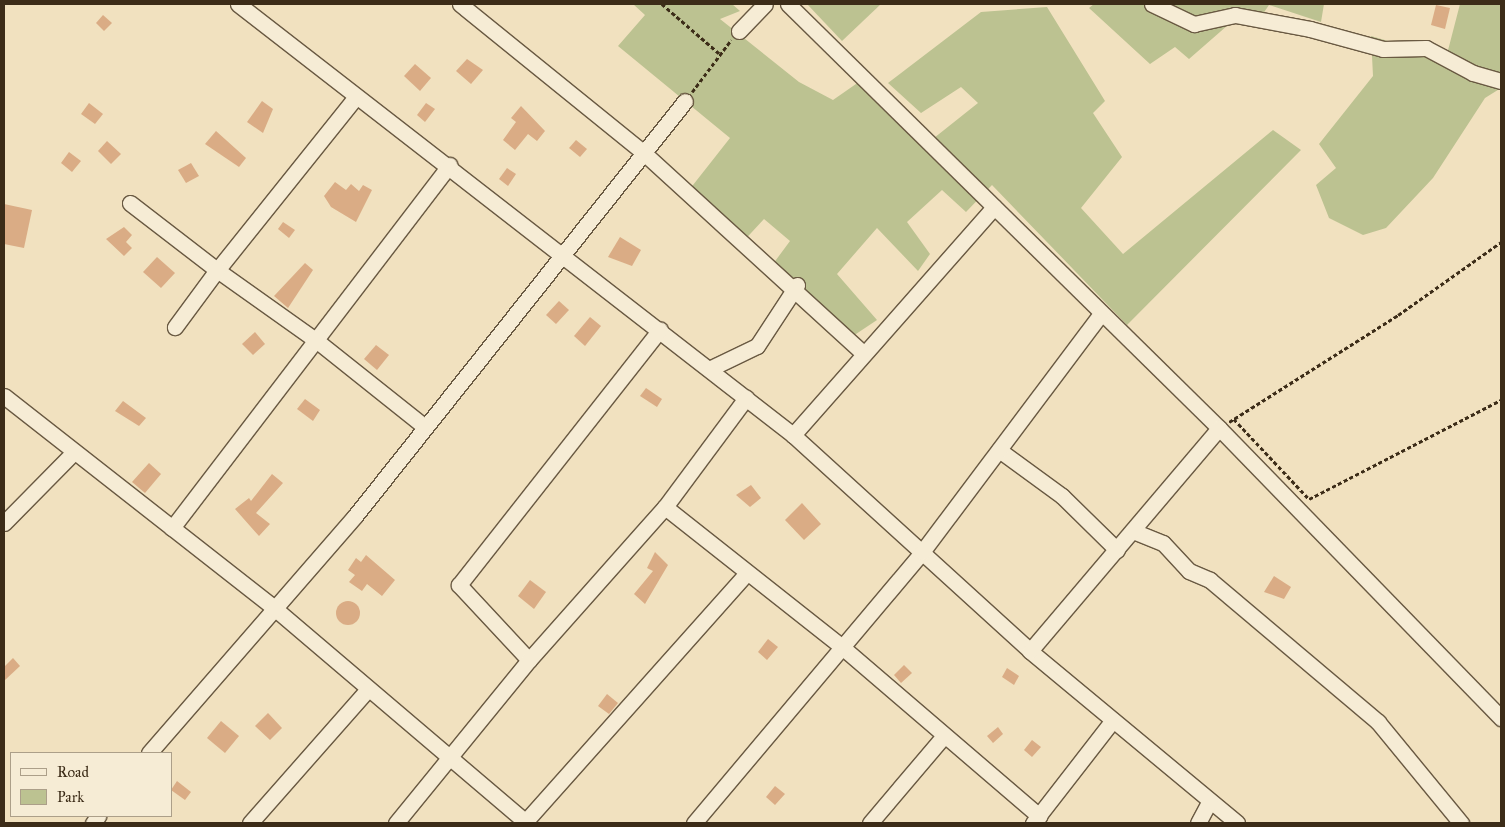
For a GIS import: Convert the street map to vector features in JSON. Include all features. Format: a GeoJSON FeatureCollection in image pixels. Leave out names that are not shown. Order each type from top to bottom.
{"type":"FeatureCollection","features":[{"type":"Feature","properties":{"kind":"street"},"geometry":{"type":"LineString","coordinates":[[238,4],[356,98],[450,165],[559,255],[660,330],[793,436],[1030,651],[1209,802],[1237,823]]}},
{"type":"Feature","properties":{"kind":"street"},"geometry":{"type":"LineString","coordinates":[[460,4],[645,154],[794,287],[862,352]]}},
{"type":"Feature","properties":{"kind":"street"},"geometry":{"type":"LineString","coordinates":[[739,31],[765,4]]}},
{"type":"Feature","properties":{"kind":"street"},"geometry":{"type":"LineString","coordinates":[[788,4],[1219,428],[1501,718]]}},
{"type":"Feature","properties":{"kind":"street"},"geometry":{"type":"LineString","coordinates":[[1152,4],[1194,24],[1235,15],[1310,29],[1383,49],[1426,48],[1473,73],[1501,80]]}},
{"type":"Feature","properties":{"kind":"street"},"geometry":{"type":"LineString","coordinates":[[175,327],[217,270],[356,98]]}},
{"type":"Feature","properties":{"kind":"street"},"geometry":{"type":"LineString","coordinates":[[150,752],[273,607],[355,516],[559,255],[645,154],[685,101]]}},
{"type":"Feature","properties":{"kind":"street"},"geometry":{"type":"LineString","coordinates":[[172,528],[450,165]]}},
{"type":"Feature","properties":{"kind":"street"},"geometry":{"type":"LineString","coordinates":[[130,203],[217,270],[317,341],[424,426]]}},
{"type":"Feature","properties":{"kind":"street"},"geometry":{"type":"LineString","coordinates":[[793,436],[862,352],[994,206]]}},
{"type":"Feature","properties":{"kind":"street"},"geometry":{"type":"LineString","coordinates":[[709,369],[757,346],[794,287]]}},
{"type":"Feature","properties":{"kind":"street"},"geometry":{"type":"LineString","coordinates":[[694,823],[922,552],[1101,314]]}},
{"type":"Feature","properties":{"kind":"street"},"geometry":{"type":"LineString","coordinates":[[529,660],[459,585],[660,330]]}},
{"type":"Feature","properties":{"kind":"street"},"geometry":{"type":"LineString","coordinates":[[4,396],[273,607],[526,823],[746,574]]}},
{"type":"Feature","properties":{"kind":"street"},"geometry":{"type":"LineString","coordinates":[[396,823],[529,660],[665,507],[746,398]]}},
{"type":"Feature","properties":{"kind":"street"},"geometry":{"type":"LineString","coordinates":[[1030,651],[1219,428]]}},
{"type":"Feature","properties":{"kind":"street"},"geometry":{"type":"LineString","coordinates":[[999,450],[1062,496],[1117,550]]}},
{"type":"Feature","properties":{"kind":"street"},"geometry":{"type":"LineString","coordinates":[[4,523],[74,452]]}},
{"type":"Feature","properties":{"kind":"street"},"geometry":{"type":"LineString","coordinates":[[665,507],[746,574],[842,647],[1036,820],[1113,720]]}},
{"type":"Feature","properties":{"kind":"street"},"geometry":{"type":"LineString","coordinates":[[1133,531],[1163,543],[1189,571],[1210,580],[1378,722],[1461,823]]}},
{"type":"Feature","properties":{"kind":"street"},"geometry":{"type":"LineString","coordinates":[[250,823],[368,690]]}},
{"type":"Feature","properties":{"kind":"street"},"geometry":{"type":"LineString","coordinates":[[870,823],[942,738]]}},
{"type":"Feature","properties":{"kind":"street"},"geometry":{"type":"LineString","coordinates":[[1198,823],[1209,802]]}},
{"type":"Feature","properties":{"kind":"path"},"geometry":{"type":"LineString","coordinates":[[662,4],[720,54]]}},
{"type":"Feature","properties":{"kind":"path"},"geometry":{"type":"LineString","coordinates":[[685,101],[739,31]]}},
{"type":"Feature","properties":{"kind":"path"},"geometry":{"type":"LineString","coordinates":[[1219,428],[1398,315],[1501,242]]}},
{"type":"Feature","properties":{"kind":"path"},"geometry":{"type":"LineString","coordinates":[[1234,419],[1310,499],[1501,400]]}},
{"type":"Feature","properties":{"kind":"green space"},"geometry":{"type":"Polygon","coordinates":[[[633,4],[732,4],[740,11],[720,19],[799,82],[833,100],[866,77],[934,138],[978,103],[961,87],[921,113],[888,83],[981,12],[1047,7],[1105,101],[1093,113],[1122,157],[1081,208],[1123,254],[1273,130],[1301,150],[1127,325],[992,185],[966,212],[942,190],[907,222],[930,254],[918,271],[877,228],[837,274],[877,320],[850,338],[773,264],[790,241],[764,219],[739,246],[682,199],[730,138],[618,46],[645,15],[633,4]]]}},
{"type":"Feature","properties":{"kind":"green space"},"geometry":{"type":"Polygon","coordinates":[[[807,4],[881,4],[842,41],[807,4]]]}},
{"type":"Feature","properties":{"kind":"green space"},"geometry":{"type":"Polygon","coordinates":[[[1094,4],[1324,4],[1321,22],[1269,5],[1254,27],[1236,18],[1189,59],[1175,47],[1150,64],[1089,8],[1094,4]]]}},
{"type":"Feature","properties":{"kind":"green space"},"geometry":{"type":"Polygon","coordinates":[[[1460,4],[1501,4],[1501,88],[1485,98],[1433,178],[1386,228],[1363,235],[1329,218],[1316,185],[1336,168],[1319,144],[1373,76],[1371,36],[1446,58],[1460,4]]]}},
{"type":"Feature","properties":{"kind":"building"},"geometry":{"type":"Polygon","coordinates":[[[1436,5],[1450,8],[1445,29],[1431,25],[1436,5]]]}},
{"type":"Feature","properties":{"kind":"building"},"geometry":{"type":"Polygon","coordinates":[[[103,15],[112,23],[104,31],[96,23],[103,15]]]}},
{"type":"Feature","properties":{"kind":"building"},"geometry":{"type":"Polygon","coordinates":[[[467,59],[483,70],[471,84],[456,71],[467,59]]]}},
{"type":"Feature","properties":{"kind":"building"},"geometry":{"type":"Polygon","coordinates":[[[415,64],[431,78],[420,91],[404,76],[415,64]]]}},
{"type":"Feature","properties":{"kind":"building"},"geometry":{"type":"Polygon","coordinates":[[[262,101],[273,109],[263,133],[247,122],[262,101]]]}},
{"type":"Feature","properties":{"kind":"building"},"geometry":{"type":"Polygon","coordinates":[[[89,103],[103,114],[95,124],[81,114],[89,103]]]}},
{"type":"Feature","properties":{"kind":"building"},"geometry":{"type":"Polygon","coordinates":[[[426,103],[435,109],[425,122],[417,115],[426,103]]]}},
{"type":"Feature","properties":{"kind":"building"},"geometry":{"type":"Polygon","coordinates":[[[521,106],[545,131],[537,141],[528,134],[515,150],[503,140],[516,122],[511,118],[521,106]]]}},
{"type":"Feature","properties":{"kind":"building"},"geometry":{"type":"Polygon","coordinates":[[[216,131],[246,158],[239,167],[205,144],[216,131]]]}},
{"type":"Feature","properties":{"kind":"building"},"geometry":{"type":"Polygon","coordinates":[[[576,140],[587,149],[580,157],[569,148],[576,140]]]}},
{"type":"Feature","properties":{"kind":"building"},"geometry":{"type":"Polygon","coordinates":[[[107,141],[121,154],[111,164],[98,151],[107,141]]]}},
{"type":"Feature","properties":{"kind":"building"},"geometry":{"type":"Polygon","coordinates":[[[69,152],[81,161],[72,172],[61,163],[69,152]]]}},
{"type":"Feature","properties":{"kind":"building"},"geometry":{"type":"Polygon","coordinates":[[[191,163],[199,176],[186,183],[178,170],[191,163]]]}},
{"type":"Feature","properties":{"kind":"building"},"geometry":{"type":"Polygon","coordinates":[[[507,168],[516,174],[508,186],[499,179],[507,168]]]}},
{"type":"Feature","properties":{"kind":"building"},"geometry":{"type":"Polygon","coordinates":[[[335,182],[346,190],[351,184],[359,191],[363,185],[372,190],[356,222],[331,207],[324,196],[335,182]]]}},
{"type":"Feature","properties":{"kind":"building"},"geometry":{"type":"Polygon","coordinates":[[[4,204],[32,210],[24,248],[4,244],[4,204]]]}},
{"type":"Feature","properties":{"kind":"building"},"geometry":{"type":"Polygon","coordinates":[[[283,222],[295,230],[289,238],[278,229],[283,222]]]}},
{"type":"Feature","properties":{"kind":"building"},"geometry":{"type":"Polygon","coordinates":[[[124,227],[132,235],[126,242],[132,248],[124,256],[106,239],[124,227]]]}},
{"type":"Feature","properties":{"kind":"building"},"geometry":{"type":"Polygon","coordinates":[[[620,237],[641,250],[632,266],[608,257],[620,237]]]}},
{"type":"Feature","properties":{"kind":"building"},"geometry":{"type":"Polygon","coordinates":[[[157,257],[175,273],[161,288],[143,272],[157,257]]]}},
{"type":"Feature","properties":{"kind":"building"},"geometry":{"type":"Polygon","coordinates":[[[305,263],[313,270],[288,308],[274,296],[305,263]]]}},
{"type":"Feature","properties":{"kind":"building"},"geometry":{"type":"Polygon","coordinates":[[[559,301],[569,310],[556,324],[546,315],[559,301]]]}},
{"type":"Feature","properties":{"kind":"building"},"geometry":{"type":"Polygon","coordinates":[[[590,317],[601,326],[585,346],[574,336],[590,317]]]}},
{"type":"Feature","properties":{"kind":"building"},"geometry":{"type":"Polygon","coordinates":[[[255,332],[265,344],[253,355],[242,344],[255,332]]]}},
{"type":"Feature","properties":{"kind":"building"},"geometry":{"type":"Polygon","coordinates":[[[376,345],[389,355],[377,370],[364,359],[376,345]]]}},
{"type":"Feature","properties":{"kind":"building"},"geometry":{"type":"Polygon","coordinates":[[[646,388],[662,399],[657,407],[640,396],[646,388]]]}},
{"type":"Feature","properties":{"kind":"building"},"geometry":{"type":"Polygon","coordinates":[[[305,399],[320,410],[313,421],[297,409],[305,399]]]}},
{"type":"Feature","properties":{"kind":"building"},"geometry":{"type":"Polygon","coordinates":[[[123,401],[146,418],[139,426],[115,411],[123,401]]]}},
{"type":"Feature","properties":{"kind":"building"},"geometry":{"type":"Polygon","coordinates":[[[149,463],[161,474],[145,493],[132,482],[149,463]]]}},
{"type":"Feature","properties":{"kind":"building"},"geometry":{"type":"Polygon","coordinates":[[[272,474],[283,483],[256,513],[270,524],[259,536],[235,509],[249,498],[251,501],[272,474]]]}},
{"type":"Feature","properties":{"kind":"building"},"geometry":{"type":"Polygon","coordinates":[[[751,485],[761,498],[750,507],[736,495],[751,485]]]}},
{"type":"Feature","properties":{"kind":"building"},"geometry":{"type":"Polygon","coordinates":[[[802,503],[821,524],[804,540],[785,520],[802,503]]]}},
{"type":"Feature","properties":{"kind":"building"},"geometry":{"type":"Polygon","coordinates":[[[655,552],[668,565],[645,604],[634,594],[653,571],[647,568],[655,552]]]}},
{"type":"Feature","properties":{"kind":"building"},"geometry":{"type":"Polygon","coordinates":[[[366,555],[395,580],[382,596],[367,584],[362,591],[349,582],[355,575],[348,570],[356,558],[361,562],[366,555]]]}},
{"type":"Feature","properties":{"kind":"building"},"geometry":{"type":"Polygon","coordinates":[[[1274,576],[1291,587],[1284,599],[1264,592],[1274,576]]]}},
{"type":"Feature","properties":{"kind":"building"},"geometry":{"type":"Polygon","coordinates":[[[530,580],[546,592],[534,609],[518,596],[530,580]]]}},
{"type":"Feature","properties":{"kind":"building"},"geometry":{"type":"Polygon","coordinates":[[[348,601],[353,602],[359,608],[359,618],[353,624],[348,625],[343,624],[337,618],[336,613],[337,608],[343,602],[348,601]]]}},
{"type":"Feature","properties":{"kind":"building"},"geometry":{"type":"Polygon","coordinates":[[[768,639],[778,647],[767,660],[758,652],[768,639]]]}},
{"type":"Feature","properties":{"kind":"building"},"geometry":{"type":"Polygon","coordinates":[[[13,658],[20,666],[4,681],[4,667],[13,658]]]}},
{"type":"Feature","properties":{"kind":"building"},"geometry":{"type":"Polygon","coordinates":[[[904,665],[912,673],[901,683],[894,675],[904,665]]]}},
{"type":"Feature","properties":{"kind":"building"},"geometry":{"type":"Polygon","coordinates":[[[1007,668],[1019,676],[1014,685],[1002,677],[1007,668]]]}},
{"type":"Feature","properties":{"kind":"building"},"geometry":{"type":"Polygon","coordinates":[[[607,694],[618,703],[609,714],[598,706],[607,694]]]}},
{"type":"Feature","properties":{"kind":"building"},"geometry":{"type":"Polygon","coordinates":[[[268,713],[282,728],[270,740],[255,726],[268,713]]]}},
{"type":"Feature","properties":{"kind":"building"},"geometry":{"type":"Polygon","coordinates":[[[221,721],[239,736],[225,753],[207,738],[221,721]]]}},
{"type":"Feature","properties":{"kind":"building"},"geometry":{"type":"Polygon","coordinates":[[[998,727],[1003,734],[993,743],[987,736],[998,727]]]}},
{"type":"Feature","properties":{"kind":"building"},"geometry":{"type":"Polygon","coordinates":[[[1032,740],[1041,747],[1032,757],[1024,750],[1032,740]]]}},
{"type":"Feature","properties":{"kind":"building"},"geometry":{"type":"Polygon","coordinates":[[[177,781],[191,792],[185,800],[172,791],[177,781]]]}},
{"type":"Feature","properties":{"kind":"building"},"geometry":{"type":"Polygon","coordinates":[[[775,786],[785,794],[775,805],[766,797],[775,786]]]}}]}
